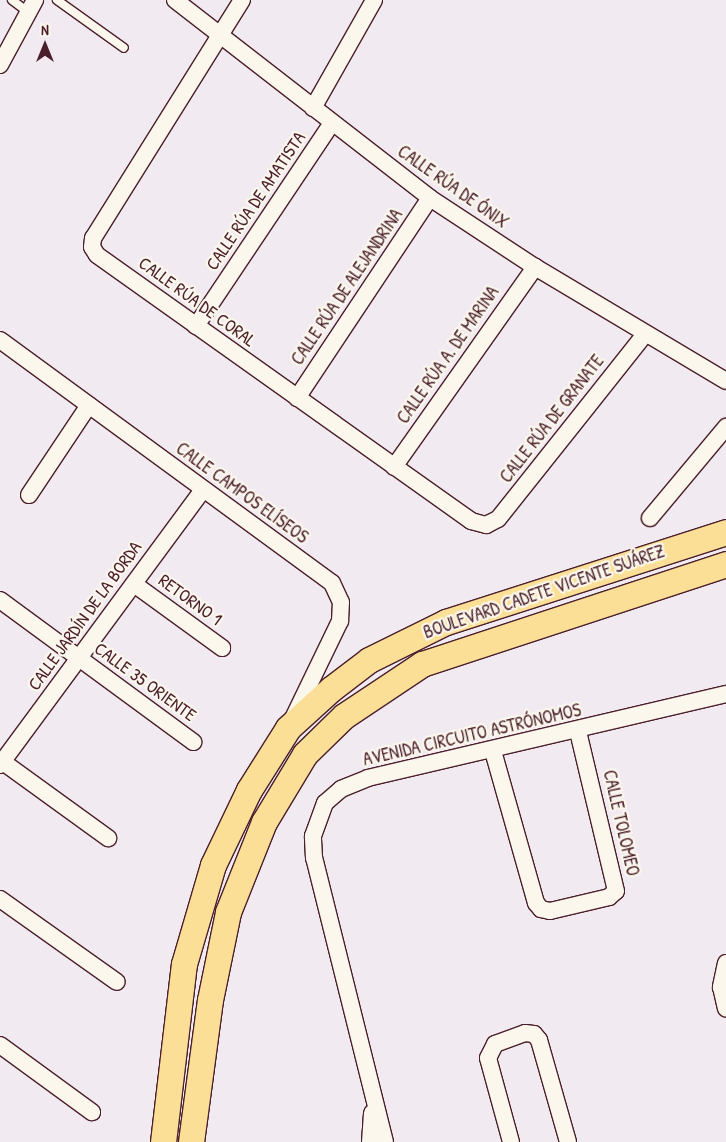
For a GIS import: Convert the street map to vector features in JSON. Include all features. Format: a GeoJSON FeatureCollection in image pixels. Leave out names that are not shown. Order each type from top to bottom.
{"type":"FeatureCollection","features":[{"type":"Feature","properties":{"kind":"main road","name":"BOULEVARD CADETE VICENTE SUÁREZ"},"geometry":{"type":"LineString","coordinates":[[163,1142],[184,964],[213,865],[249,790],[288,728],[331,689],[370,660],[446,622],[726,532]]}},
{"type":"Feature","properties":{"kind":"main road","name":"BOULEVARD CADETE VICENTE SUÁREZ"},"geometry":{"type":"LineString","coordinates":[[191,1142],[210,1000],[228,912],[264,822],[305,754],[344,716],[422,664],[726,564]]}},
{"type":"Feature","properties":{"kind":"street","name":"CALLE RÚA DE ÓNIX"},"geometry":{"type":"LineString","coordinates":[[176,0],[221,37],[430,198],[535,267],[726,381]]}},
{"type":"Feature","properties":{"kind":"street"},"geometry":{"type":"LineString","coordinates":[[221,37],[242,0]]}},
{"type":"Feature","properties":{"kind":"street"},"geometry":{"type":"LineString","coordinates":[[313,108],[374,0]]}},
{"type":"Feature","properties":{"kind":"street"},"geometry":{"type":"LineString","coordinates":[[0,65],[32,6]]}},
{"type":"Feature","properties":{"kind":"street","name":"CALLE RÚA DE CORAL"},"geometry":{"type":"LineString","coordinates":[[221,37],[93,238],[92,247],[97,255],[394,467],[471,521],[486,525]]}},
{"type":"Feature","properties":{"kind":"street","name":"CALLE RÚA DE AMATISTA"},"geometry":{"type":"LineString","coordinates":[[196,326],[332,123]]}},
{"type":"Feature","properties":{"kind":"street","name":"CALLE RÚA DE ALEJANDRINA"},"geometry":{"type":"LineString","coordinates":[[297,398],[430,198]]}},
{"type":"Feature","properties":{"kind":"street","name":"CALLE RÚA A. DE MARINA"},"geometry":{"type":"LineString","coordinates":[[394,467],[535,267]]}},
{"type":"Feature","properties":{"kind":"street","name":"CALLE RÚA DE GRANATE"},"geometry":{"type":"LineString","coordinates":[[486,525],[498,518],[645,334]]}},
{"type":"Feature","properties":{"kind":"street","name":"CALLE CAMPOS ELÍSEOS"},"geometry":{"type":"LineString","coordinates":[[0,340],[338,591],[340,622],[288,728]]}},
{"type":"Feature","properties":{"kind":"street"},"geometry":{"type":"LineString","coordinates":[[29,495],[89,405]]}},
{"type":"Feature","properties":{"kind":"street"},"geometry":{"type":"LineString","coordinates":[[650,518],[726,427]]}},
{"type":"Feature","properties":{"kind":"street","name":"CALLE JARDÍN DE LA BORDA"},"geometry":{"type":"LineString","coordinates":[[1,764],[203,490]]}},
{"type":"Feature","properties":{"kind":"street","name":"RETORNO 1"},"geometry":{"type":"LineString","coordinates":[[134,584],[222,648]]}},
{"type":"Feature","properties":{"kind":"street","name":"CALLE 35 ORIENTE"},"geometry":{"type":"LineString","coordinates":[[0,600],[193,742]]}},
{"type":"Feature","properties":{"kind":"street","name":"AVENIDA CIRCUITO ASTRÓNOMOS"},"geometry":{"type":"LineString","coordinates":[[385,1142],[372,1098],[314,858],[317,818],[325,802],[341,790],[368,778],[493,751],[726,694]]}},
{"type":"Feature","properties":{"kind":"street","name":"CALLE TOLOMEO"},"geometry":{"type":"LineString","coordinates":[[493,751],[536,903],[541,910],[550,911],[609,897],[616,892],[578,731]]}},
{"type":"Feature","properties":{"kind":"street"},"geometry":{"type":"LineString","coordinates":[[1,764],[108,838]]}},
{"type":"Feature","properties":{"kind":"street"},"geometry":{"type":"LineString","coordinates":[[0,899],[116,982]]}},
{"type":"Feature","properties":{"kind":"street"},"geometry":{"type":"LineString","coordinates":[[726,963],[721,987],[726,1008]]}},
{"type":"Feature","properties":{"kind":"street"},"geometry":{"type":"LineString","coordinates":[[511,1142],[488,1058],[495,1044],[525,1033],[534,1034],[539,1040],[568,1142]]}},
{"type":"Feature","properties":{"kind":"street"},"geometry":{"type":"LineString","coordinates":[[0,1045],[92,1112]]}},
{"type":"Feature","properties":{"kind":"street","name":"AVENIDA CIRCUITO ASTRÓNOMOS"},"geometry":{"type":"LineString","coordinates":[[370,1142],[372,1098]]}},
{"type":"Feature","properties":{"kind":"lane"},"geometry":{"type":"LineString","coordinates":[[12,0],[32,6]]}},
{"type":"Feature","properties":{"kind":"lane"},"geometry":{"type":"LineString","coordinates":[[57,0],[124,48]]}}]}
